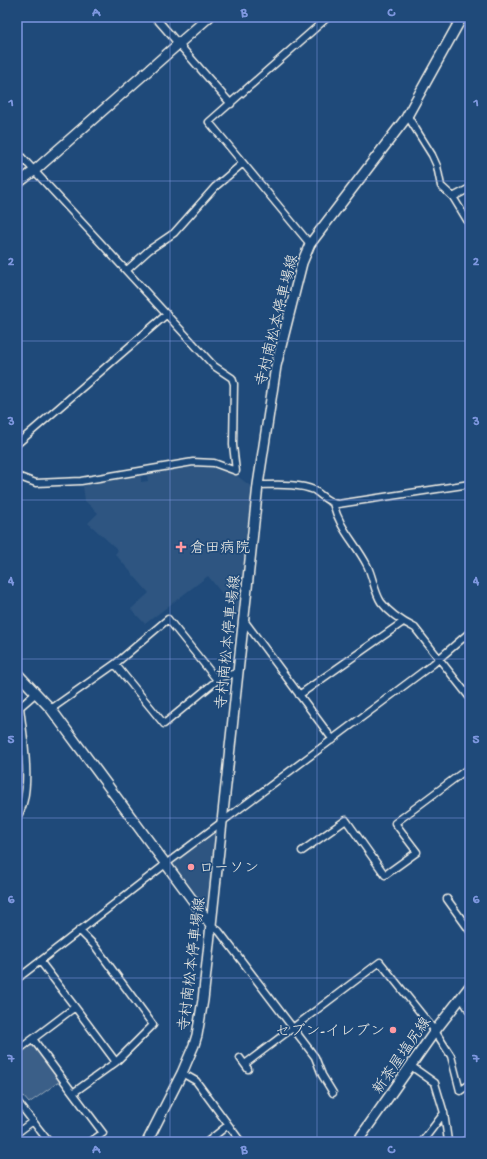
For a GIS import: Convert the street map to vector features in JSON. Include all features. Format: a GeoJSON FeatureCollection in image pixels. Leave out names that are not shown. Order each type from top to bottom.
{"type":"FeatureCollection","features":[{"type":"Feature","properties":{"kind":"main road"},"geometry":{"type":"LineString","coordinates":[[17,184],[34,171],[209,17]]}},
{"type":"Feature","properties":{"kind":"main road","name":"寺村南松本停車場線"},"geometry":{"type":"LineString","coordinates":[[148,1142],[182,1073],[197,1035],[211,925],[220,823],[258,485],[276,366],[302,263],[310,244],[378,156],[407,115],[462,17]]}},
{"type":"Feature","properties":{"kind":"main road"},"geometry":{"type":"LineString","coordinates":[[17,673],[35,694],[51,709],[167,863],[211,925]]}},
{"type":"Feature","properties":{"kind":"main road","name":"新茶屋塩尻線"},"geometry":{"type":"LineString","coordinates":[[357,1142],[434,1031],[470,986]]}},
{"type":"Feature","properties":{"kind":"street"},"geometry":{"type":"LineString","coordinates":[[155,17],[231,104]]}},
{"type":"Feature","properties":{"kind":"street"},"geometry":{"type":"LineString","coordinates":[[310,244],[210,122],[328,17]]}},
{"type":"Feature","properties":{"kind":"street"},"geometry":{"type":"LineString","coordinates":[[407,115],[432,155],[437,166],[441,186],[453,197],[470,225]]}},
{"type":"Feature","properties":{"kind":"street"},"geometry":{"type":"LineString","coordinates":[[17,152],[214,366],[232,378],[234,384],[233,422],[236,471],[214,463],[193,462],[82,481],[36,483],[17,476]]}},
{"type":"Feature","properties":{"kind":"street"},"geometry":{"type":"LineString","coordinates":[[127,270],[149,250],[174,233],[215,186],[244,163]]}},
{"type":"Feature","properties":{"kind":"street"},"geometry":{"type":"LineString","coordinates":[[453,197],[470,188]]}},
{"type":"Feature","properties":{"kind":"street"},"geometry":{"type":"LineString","coordinates":[[17,444],[167,314]]}},
{"type":"Feature","properties":{"kind":"street"},"geometry":{"type":"LineString","coordinates":[[333,503],[470,484]]}},
{"type":"Feature","properties":{"kind":"street"},"geometry":{"type":"LineString","coordinates":[[258,485],[297,487],[313,490],[333,503],[343,530],[368,567],[380,601],[388,610],[403,622],[415,628],[470,698]]}},
{"type":"Feature","properties":{"kind":"street"},"geometry":{"type":"LineString","coordinates":[[51,709],[115,664],[168,619],[217,680]]}},
{"type":"Feature","properties":{"kind":"street"},"geometry":{"type":"LineString","coordinates":[[243,619],[333,740]]}},
{"type":"Feature","properties":{"kind":"street"},"geometry":{"type":"LineString","coordinates":[[299,695],[403,622]]}},
{"type":"Feature","properties":{"kind":"street"},"geometry":{"type":"LineString","coordinates":[[17,979],[167,863],[439,659],[470,632]]}},
{"type":"Feature","properties":{"kind":"street"},"geometry":{"type":"LineString","coordinates":[[115,664],[164,724],[221,677],[237,673]]}},
{"type":"Feature","properties":{"kind":"street"},"geometry":{"type":"LineString","coordinates":[[18,815],[22,809],[26,784],[20,707],[35,694]]}},
{"type":"Feature","properties":{"kind":"street"},"geometry":{"type":"LineString","coordinates":[[302,851],[346,820],[385,875],[417,852],[395,823],[470,767]]}},
{"type":"Feature","properties":{"kind":"street"},"geometry":{"type":"LineString","coordinates":[[447,899],[470,931]]}},
{"type":"Feature","properties":{"kind":"street"},"geometry":{"type":"LineString","coordinates":[[211,925],[219,931],[315,1057],[322,1076],[333,1093]]}},
{"type":"Feature","properties":{"kind":"street"},"geometry":{"type":"LineString","coordinates":[[74,1093],[116,1062],[153,1025],[95,946],[79,930]]}},
{"type":"Feature","properties":{"kind":"street"},"geometry":{"type":"LineString","coordinates":[[40,961],[116,1062]]}},
{"type":"Feature","properties":{"kind":"street"},"geometry":{"type":"LineString","coordinates":[[240,1058],[246,1067],[380,962],[434,1031],[451,1056],[460,1091],[470,1084]]}},
{"type":"Feature","properties":{"kind":"street"},"geometry":{"type":"LineString","coordinates":[[461,997],[470,1012]]}},
{"type":"Feature","properties":{"kind":"street"},"geometry":{"type":"LineString","coordinates":[[17,1051],[75,1007]]}},
{"type":"Feature","properties":{"kind":"street"},"geometry":{"type":"LineString","coordinates":[[33,1039],[102,1133],[90,1142]]}},
{"type":"Feature","properties":{"kind":"street"},"geometry":{"type":"LineString","coordinates":[[411,1066],[435,1083],[444,1113],[448,1141],[450,1142]]}},
{"type":"Feature","properties":{"kind":"street"},"geometry":{"type":"LineString","coordinates":[[182,1073],[196,1081],[241,1142]]}},
{"type":"Feature","properties":{"kind":"street"},"geometry":{"type":"LineString","coordinates":[[17,1101],[49,1142]]}},
{"type":"Feature","properties":{"kind":"street"},"geometry":{"type":"LineString","coordinates":[[422,1142],[444,1113]]}},
{"type":"Feature","properties":{"kind":"street"},"geometry":{"type":"LineString","coordinates":[[17,1133],[33,1121]]}},
{"type":"Feature","properties":{"kind":"street"},"geometry":{"type":"LineString","coordinates":[[207,1142],[228,1126]]}},
{"type":"Feature","properties":{"kind":"street"},"geometry":{"type":"LineString","coordinates":[[463,1142],[470,1138]]}},
{"type":"Feature","properties":{"kind":"shaded area","name":"倉田病院"},"geometry":{"type":"Polygon","coordinates":[[[204,465],[236,475],[253,488],[238,614],[208,576],[145,624],[131,609],[149,593],[115,554],[118,550],[88,523],[98,513],[85,501],[83,486],[138,475],[141,477],[141,482],[148,481],[147,475],[149,473],[204,465]]]}},
{"type":"Feature","properties":{"kind":"shaded area"},"geometry":{"type":"Polygon","coordinates":[[[213,833],[216,834],[209,907],[205,910],[172,864],[213,833]]]}},
{"type":"Feature","properties":{"kind":"shaded area"},"geometry":{"type":"Polygon","coordinates":[[[30,1046],[33,1046],[60,1081],[29,1103],[17,1089],[17,1055],[30,1046]]]}},
{"type":"Feature","properties":{"kind":"place","name":"倉田病院"},"geometry":{"type":"Point","coordinates":[181,547]}},
{"type":"Feature","properties":{"kind":"place","name":"ローソン"},"geometry":{"type":"Point","coordinates":[191,867]}},
{"type":"Feature","properties":{"kind":"place","name":"セブン-イレブン"},"geometry":{"type":"Point","coordinates":[393,1030]}}]}
